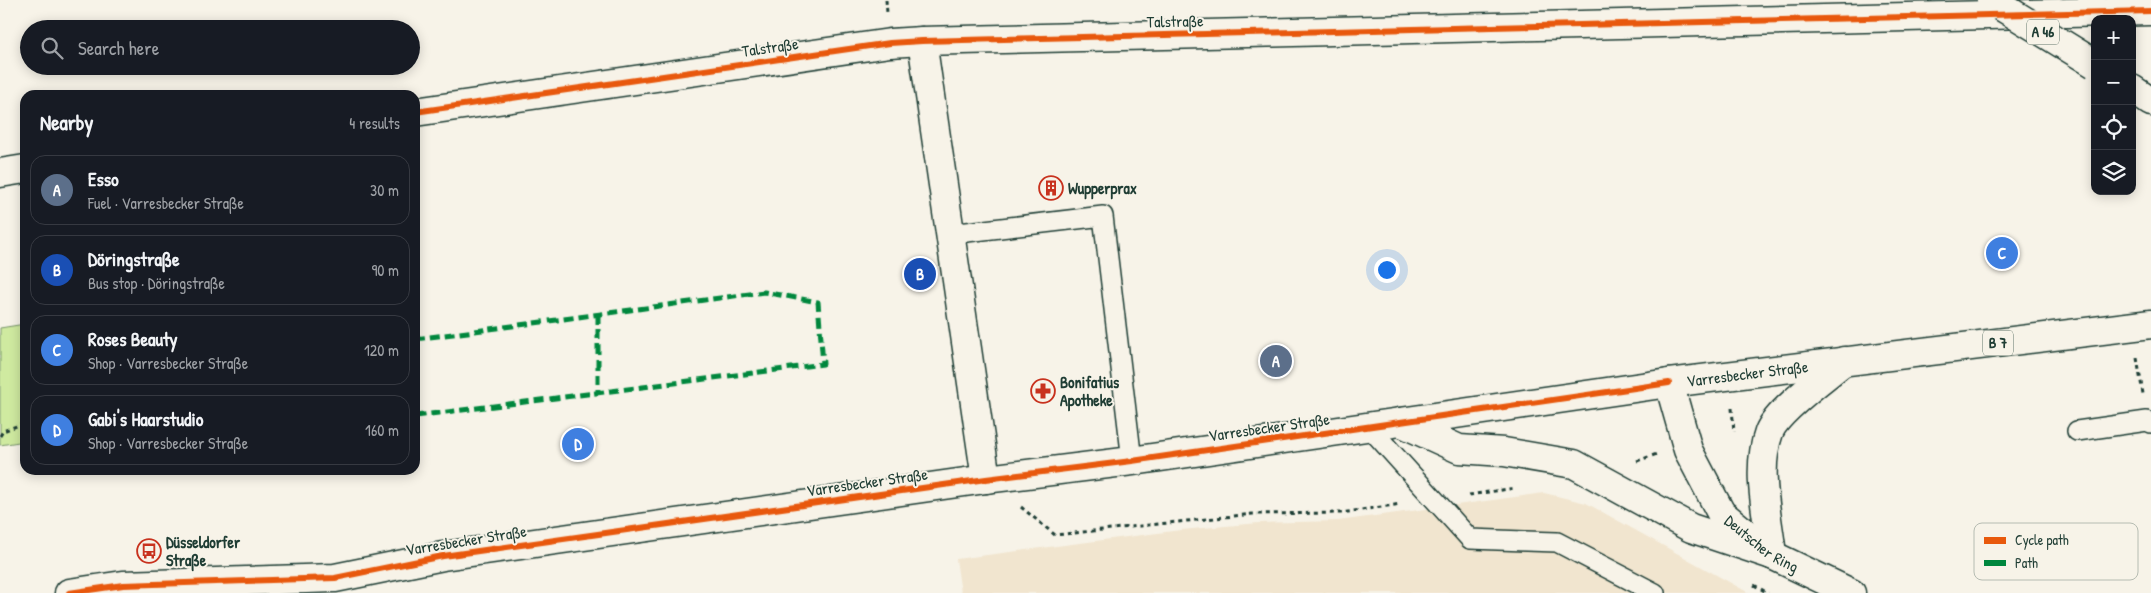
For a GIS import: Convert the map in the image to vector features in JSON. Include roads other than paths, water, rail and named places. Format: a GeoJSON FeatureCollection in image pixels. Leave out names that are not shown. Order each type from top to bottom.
{"type":"FeatureCollection","features":[{"type":"Feature","properties":{"kind":"main road","name":"A 46"},"geometry":{"type":"LineString","coordinates":[[1991,0],[2091,62]]}},
{"type":"Feature","properties":{"kind":"main road"},"geometry":{"type":"LineString","coordinates":[[2145,0],[2151,4]]}},
{"type":"Feature","properties":{"kind":"main road","name":"Talstraße"},"geometry":{"type":"LineString","coordinates":[[420,111],[880,44],[922,41],[2151,11]]}},
{"type":"Feature","properties":{"kind":"main road"},"geometry":{"type":"LineString","coordinates":[[922,41],[986,479]]}},
{"type":"Feature","properties":{"kind":"main road"},"geometry":{"type":"LineString","coordinates":[[2136,91],[2151,102]]}},
{"type":"Feature","properties":{"kind":"main road"},"geometry":{"type":"LineString","coordinates":[[0,173],[20,170]]}},
{"type":"Feature","properties":{"kind":"main road","name":"Varresbecker Straße"},"geometry":{"type":"LineString","coordinates":[[296,593],[335,578],[443,556],[986,479],[1132,461],[1669,383],[2142,325]]}},
{"type":"Feature","properties":{"kind":"main road"},"geometry":{"type":"LineString","coordinates":[[1400,422],[1459,449],[1504,452],[1574,464],[1691,528],[1772,555],[1762,469],[1769,431],[1790,405],[1844,361]]}},
{"type":"Feature","properties":{"kind":"main road","name":"Deutscher Ring"},"geometry":{"type":"LineString","coordinates":[[1669,383],[1688,450],[1721,513],[1772,555],[1841,591]]}},
{"type":"Feature","properties":{"kind":"main road","name":"Varresbecker Straße"},"geometry":{"type":"LineString","coordinates":[[69,593],[123,585],[335,578]]}},
{"type":"Feature","properties":{"kind":"lane"},"geometry":{"type":"LineString","coordinates":[[950,234],[1103,216],[1132,461]]}},
{"type":"Feature","properties":{"kind":"lane"},"geometry":{"type":"LineString","coordinates":[[2077,430],[2149,422]]}},
{"type":"Feature","properties":{"kind":"lane"},"geometry":{"type":"LineString","coordinates":[[1369,427],[1470,539],[1557,542],[1655,593]]}},
{"type":"Feature","properties":{"kind":"place","name":"Wupperprax"},"geometry":{"type":"Point","coordinates":[1051,188]}},
{"type":"Feature","properties":{"kind":"place","name":"Roses Beauty"},"geometry":{"type":"Point","coordinates":[2002,253]}},
{"type":"Feature","properties":{"kind":"place","name":"Döringstraße"},"geometry":{"type":"Point","coordinates":[920,274]}},
{"type":"Feature","properties":{"kind":"place","name":"Esso"},"geometry":{"type":"Point","coordinates":[1276,361]}},
{"type":"Feature","properties":{"kind":"place","name":"Bonifatius Apotheke"},"geometry":{"type":"Point","coordinates":[1043,391]}},
{"type":"Feature","properties":{"kind":"place","name":"Gabi's Haarstudio"},"geometry":{"type":"Point","coordinates":[578,444]}},
{"type":"Feature","properties":{"kind":"place","name":"Düsseldorfer Straße"},"geometry":{"type":"Point","coordinates":[149,551]}}]}
